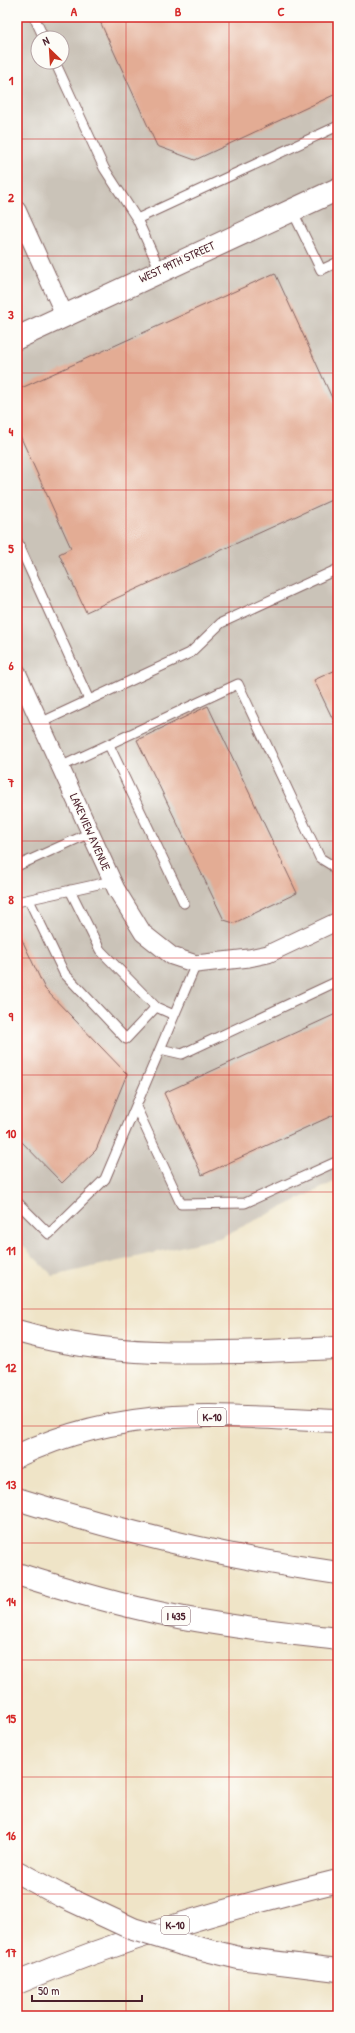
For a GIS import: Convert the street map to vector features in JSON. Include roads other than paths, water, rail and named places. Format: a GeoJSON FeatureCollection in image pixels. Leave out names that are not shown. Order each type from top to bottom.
{"type":"FeatureCollection","features":[{"type":"Feature","properties":{"kind":"main road","name":"WEST 99TH STREET"},"geometry":{"type":"LineString","coordinates":[[17,338],[160,270],[338,189]]}},
{"type":"Feature","properties":{"kind":"main road"},"geometry":{"type":"LineString","coordinates":[[17,1331],[91,1348],[136,1352],[186,1353],[338,1348]]}},
{"type":"Feature","properties":{"kind":"main road","name":"K-10"},"geometry":{"type":"LineString","coordinates":[[17,1456],[32,1449],[86,1431],[140,1421],[174,1417],[338,1421]]}},
{"type":"Feature","properties":{"kind":"main road"},"geometry":{"type":"LineString","coordinates":[[17,1499],[80,1519],[237,1557],[338,1573]]}},
{"type":"Feature","properties":{"kind":"main road","name":"I 435"},"geometry":{"type":"LineString","coordinates":[[17,1574],[85,1596],[164,1614],[244,1628],[338,1639]]}},
{"type":"Feature","properties":{"kind":"main road"},"geometry":{"type":"LineString","coordinates":[[17,1872],[60,1895],[133,1929],[182,1944],[239,1958],[333,1969]]}},
{"type":"Feature","properties":{"kind":"main road","name":"K-10"},"geometry":{"type":"LineString","coordinates":[[17,1984],[91,1953],[206,1915],[338,1881]]}},
{"type":"Feature","properties":{"kind":"street"},"geometry":{"type":"LineString","coordinates":[[17,210],[65,316]]}},
{"type":"Feature","properties":{"kind":"street","name":"LAKEVIEW AVENUE"},"geometry":{"type":"LineString","coordinates":[[17,672],[112,881],[143,934],[172,956],[196,964]]}},
{"type":"Feature","properties":{"kind":"street"},"geometry":{"type":"LineString","coordinates":[[196,964],[249,958],[268,954],[338,921]]}},
{"type":"Feature","properties":{"kind":"lane"},"geometry":{"type":"LineString","coordinates":[[34,17],[40,30]]}},
{"type":"Feature","properties":{"kind":"lane"},"geometry":{"type":"LineString","coordinates":[[59,70],[104,168],[137,219],[160,270]]}},
{"type":"Feature","properties":{"kind":"lane"},"geometry":{"type":"LineString","coordinates":[[137,219],[338,126]]}},
{"type":"Feature","properties":{"kind":"lane"},"geometry":{"type":"LineString","coordinates":[[292,210],[321,270],[338,262]]}},
{"type":"Feature","properties":{"kind":"lane"},"geometry":{"type":"LineString","coordinates":[[17,541],[89,700]]}},
{"type":"Feature","properties":{"kind":"lane"},"geometry":{"type":"LineString","coordinates":[[40,723],[190,653],[221,623],[338,569]]}},
{"type":"Feature","properties":{"kind":"lane"},"geometry":{"type":"LineString","coordinates":[[60,767],[238,684],[320,858],[333,866],[338,875]]}},
{"type":"Feature","properties":{"kind":"lane"},"geometry":{"type":"LineString","coordinates":[[109,745],[184,904]]}},
{"type":"Feature","properties":{"kind":"lane"},"geometry":{"type":"LineString","coordinates":[[17,866],[90,833]]}},
{"type":"Feature","properties":{"kind":"lane"},"geometry":{"type":"LineString","coordinates":[[17,902],[112,881]]}},
{"type":"Feature","properties":{"kind":"lane"},"geometry":{"type":"LineString","coordinates":[[70,890],[100,950],[156,1007],[174,1015]]}},
{"type":"Feature","properties":{"kind":"lane"},"geometry":{"type":"LineString","coordinates":[[29,900],[64,973],[126,1039],[156,1007]]}},
{"type":"Feature","properties":{"kind":"lane"},"geometry":{"type":"LineString","coordinates":[[17,1202],[49,1234],[105,1180],[196,964]]}},
{"type":"Feature","properties":{"kind":"lane"},"geometry":{"type":"LineString","coordinates":[[160,1048],[182,1054],[338,981]]}},
{"type":"Feature","properties":{"kind":"lane"},"geometry":{"type":"LineString","coordinates":[[136,1107],[181,1204],[245,1204],[338,1161]]}}]}
